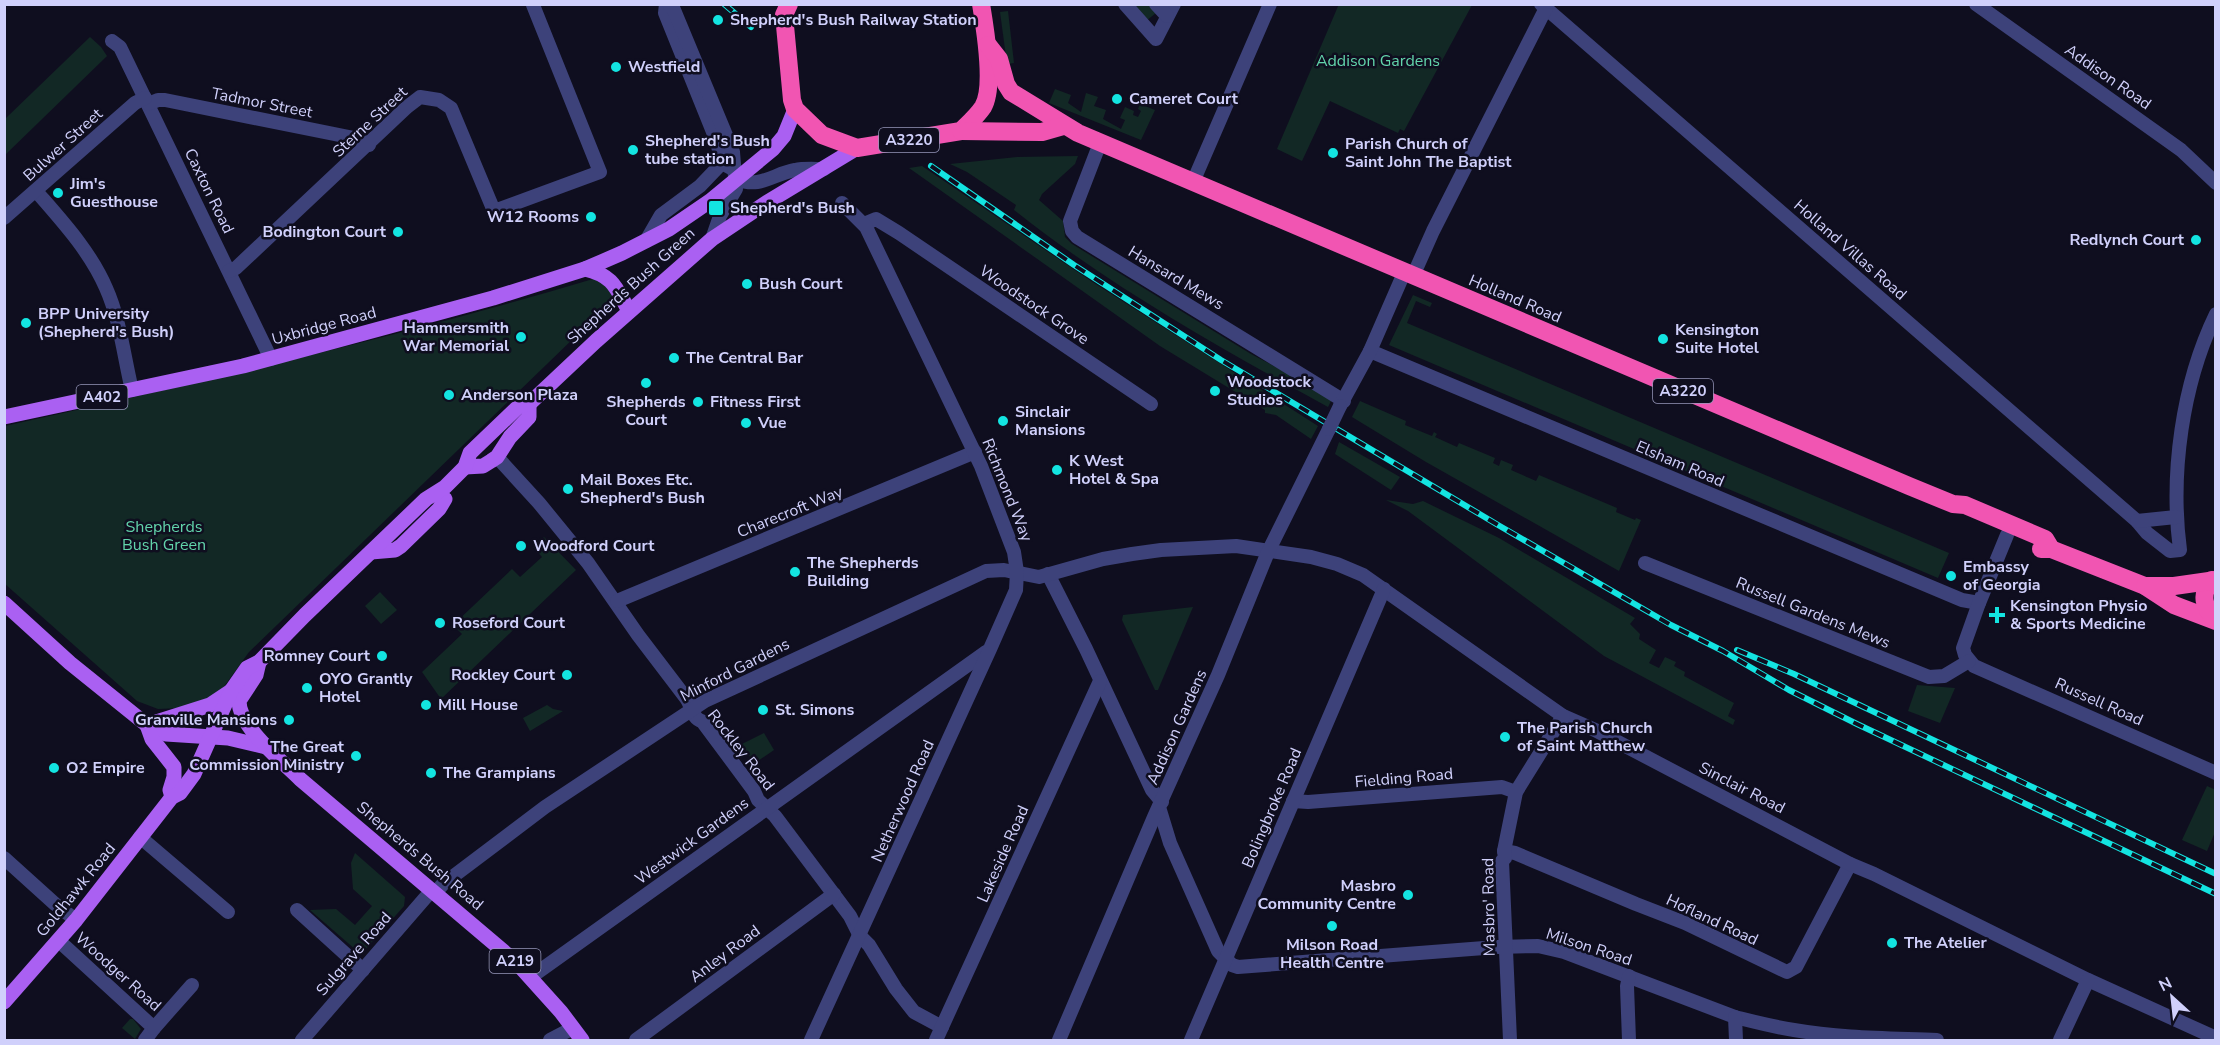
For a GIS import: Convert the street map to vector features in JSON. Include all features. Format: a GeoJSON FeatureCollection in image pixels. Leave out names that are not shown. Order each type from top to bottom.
{"type":"FeatureCollection","features":[{"type":"Feature","properties":{"kind":"highway","name":"A3220"},"geometry":{"type":"LineString","coordinates":[[961,131],[984,103],[988,85],[988,45],[981,4]]}},
{"type":"Feature","properties":{"kind":"highway"},"geometry":{"type":"LineString","coordinates":[[783,8],[792,100],[795,109]]}},
{"type":"Feature","properties":{"kind":"highway","name":"Holland Road"},"geometry":{"type":"LineString","coordinates":[[988,45],[999,59],[1006,84],[1011,92],[1064,126],[1409,275],[1953,504],[1965,505],[2045,539],[2051,549]]}},
{"type":"Feature","properties":{"kind":"highway","name":"A3220"},"geometry":{"type":"LineString","coordinates":[[795,109],[822,135],[857,148],[961,131],[1042,132],[1064,126]]}},
{"type":"Feature","properties":{"kind":"highway","name":"Holland Road"},"geometry":{"type":"LineString","coordinates":[[1953,504],[1961,517],[2043,550],[2051,549],[2145,586],[2174,605],[2216,620]]}},
{"type":"Feature","properties":{"kind":"highway","name":"A3220"},"geometry":{"type":"LineString","coordinates":[[2145,586],[2174,586],[2214,580]]}},
{"type":"Feature","properties":{"kind":"highway","name":"A3220"},"geometry":{"type":"LineString","coordinates":[[2214,580],[2204,590],[2205,604],[2216,620]]}},
{"type":"Feature","properties":{"kind":"main road","name":"Uxbridge Road"},"geometry":{"type":"LineString","coordinates":[[4,417],[271,359],[493,298],[585,268],[669,229],[730,171],[773,149],[784,136],[795,109]]}},
{"type":"Feature","properties":{"kind":"main road","name":"Shepherds Bush Green"},"geometry":{"type":"LineString","coordinates":[[212,736],[231,691],[248,668],[259,662],[426,499],[445,487],[465,467],[470,453],[519,406],[528,405],[629,311],[712,239],[857,148]]}},
{"type":"Feature","properties":{"kind":"main road"},"geometry":{"type":"LineString","coordinates":[[585,268],[611,279],[629,311]]}},
{"type":"Feature","properties":{"kind":"main road","name":"Shepherds Bush Green"},"geometry":{"type":"LineString","coordinates":[[497,457],[510,437],[529,417],[528,405]]}},
{"type":"Feature","properties":{"kind":"main road"},"geometry":{"type":"LineString","coordinates":[[465,467],[483,466],[497,457]]}},
{"type":"Feature","properties":{"kind":"main road"},"geometry":{"type":"LineString","coordinates":[[371,552],[395,550],[401,546],[439,509],[445,499]]}},
{"type":"Feature","properties":{"kind":"main road"},"geometry":{"type":"LineString","coordinates":[[4,603],[70,663],[147,725],[152,739],[174,767],[170,790],[172,797]]}},
{"type":"Feature","properties":{"kind":"main road","name":"Shepherds Bush Green"},"geometry":{"type":"LineString","coordinates":[[259,662],[256,675],[241,698],[239,706],[246,725],[266,747]]}},
{"type":"Feature","properties":{"kind":"main road","name":"Shepherds Bush Green"},"geometry":{"type":"LineString","coordinates":[[147,725],[210,705],[231,691]]}},
{"type":"Feature","properties":{"kind":"main road","name":"A219"},"geometry":{"type":"LineString","coordinates":[[147,725],[166,734],[212,736]]}},
{"type":"Feature","properties":{"kind":"main road","name":"Shepherds Bush Road"},"geometry":{"type":"LineString","coordinates":[[212,736],[266,747],[501,948],[531,977],[578,1034]]}},
{"type":"Feature","properties":{"kind":"main road","name":"Goldhawk Road"},"geometry":{"type":"LineString","coordinates":[[4,1002],[76,921],[172,797],[180,793],[194,774],[212,736]]}},
{"type":"Feature","properties":{"kind":"street"},"geometry":{"type":"LineString","coordinates":[[668,4],[674,10],[734,152],[730,171],[733,196],[720,216],[712,239]]}},
{"type":"Feature","properties":{"kind":"street"},"geometry":{"type":"LineString","coordinates":[[1125,4],[1156,39],[1171,10],[1156,4]]}},
{"type":"Feature","properties":{"kind":"street"},"geometry":{"type":"LineString","coordinates":[[1193,182],[1270,4]]}},
{"type":"Feature","properties":{"kind":"street","name":"Addison Road"},"geometry":{"type":"LineString","coordinates":[[1976,4],[2181,150],[2216,183]]}},
{"type":"Feature","properties":{"kind":"street","name":"Sterne Street"},"geometry":{"type":"LineString","coordinates":[[229,271],[236,268],[369,145],[414,100],[420,97],[428,96],[440,100],[451,108],[494,211],[600,172],[533,5]]}},
{"type":"Feature","properties":{"kind":"street","name":"Addison Gardens"},"geometry":{"type":"LineString","coordinates":[[1059,1041],[1218,675],[1268,552],[1342,403],[1433,231],[1544,6]]}},
{"type":"Feature","properties":{"kind":"street","name":"Holland Villas Road"},"geometry":{"type":"LineString","coordinates":[[1544,6],[2170,551],[2180,550],[2176,517]]}},
{"type":"Feature","properties":{"kind":"street","name":"Caxton Road"},"geometry":{"type":"LineString","coordinates":[[112,41],[120,47],[271,359]]}},
{"type":"Feature","properties":{"kind":"street","name":"Tadmor Street"},"geometry":{"type":"LineString","coordinates":[[147,101],[165,100],[359,139],[369,145]]}},
{"type":"Feature","properties":{"kind":"street","name":"Bulwer Street"},"geometry":{"type":"LineString","coordinates":[[4,218],[135,103],[147,101]]}},
{"type":"Feature","properties":{"kind":"street","name":"Hansard Mews"},"geometry":{"type":"LineString","coordinates":[[1100,143],[1070,221],[1072,231],[1077,237],[1281,361],[1342,403]]}},
{"type":"Feature","properties":{"kind":"street"},"geometry":{"type":"LineString","coordinates":[[730,171],[745,183],[760,183],[796,170],[824,169]]}},
{"type":"Feature","properties":{"kind":"street","name":"Uxbridge Road"},"geometry":{"type":"LineString","coordinates":[[646,241],[661,215],[700,186],[730,171]]}},
{"type":"Feature","properties":{"kind":"street"},"geometry":{"type":"LineString","coordinates":[[36,191],[87,254],[106,288],[112,303],[132,390]]}},
{"type":"Feature","properties":{"kind":"street","name":"Richmond Way"},"geometry":{"type":"LineString","coordinates":[[842,203],[864,224],[975,452],[1014,552],[1017,572]]}},
{"type":"Feature","properties":{"kind":"street","name":"Woodstock Grove"},"geometry":{"type":"LineString","coordinates":[[864,224],[876,219],[899,233],[1151,404]]}},
{"type":"Feature","properties":{"kind":"street"},"geometry":{"type":"LineString","coordinates":[[876,249],[883,237],[899,233]]}},
{"type":"Feature","properties":{"kind":"street"},"geometry":{"type":"LineString","coordinates":[[2137,521],[2176,517],[2176,479],[2184,418],[2196,366],[2216,314]]}},
{"type":"Feature","properties":{"kind":"street","name":"Elsham Road"},"geometry":{"type":"LineString","coordinates":[[1370,351],[1952,596],[1979,603]]}},
{"type":"Feature","properties":{"kind":"street","name":"Charecroft Way"},"geometry":{"type":"LineString","coordinates":[[617,602],[975,452]]}},
{"type":"Feature","properties":{"kind":"street","name":"Rockley Road"},"geometry":{"type":"LineString","coordinates":[[497,457],[539,503],[617,602],[693,708],[694,716],[697,720],[702,721],[754,790],[758,800],[767,808],[850,916],[860,936],[869,945],[896,989],[914,1012],[942,1027]]}},
{"type":"Feature","properties":{"kind":"street"},"geometry":{"type":"LineString","coordinates":[[1969,661],[1964,648],[1979,603],[2007,535]]}},
{"type":"Feature","properties":{"kind":"street","name":"Sinclair Road"},"geometry":{"type":"LineString","coordinates":[[1048,574],[1103,559],[1161,550],[1236,546],[1311,557],[1363,574],[1563,716],[1595,730],[1850,864],[2088,980],[2216,1038]]}},
{"type":"Feature","properties":{"kind":"street","name":"Russell Gardens Mews"},"geometry":{"type":"LineString","coordinates":[[1645,563],[1929,677],[1944,676],[1969,661]]}},
{"type":"Feature","properties":{"kind":"street","name":"Minford Gardens"},"geometry":{"type":"LineString","coordinates":[[434,892],[545,807],[693,708],[776,667],[986,571],[993,569],[1017,572]]}},
{"type":"Feature","properties":{"kind":"street"},"geometry":{"type":"LineString","coordinates":[[1017,572],[1032,576],[1048,574],[1160,804],[1170,843],[1218,951],[1226,959]]}},
{"type":"Feature","properties":{"kind":"street","name":"Netherwood Road"},"geometry":{"type":"LineString","coordinates":[[811,1041],[1016,590],[1017,572]]}},
{"type":"Feature","properties":{"kind":"street","name":"Bolingbroke Road"},"geometry":{"type":"LineString","coordinates":[[1191,1041],[1384,589]]}},
{"type":"Feature","properties":{"kind":"street","name":"Westwick Gardens"},"geometry":{"type":"LineString","coordinates":[[531,977],[971,665],[990,649]]}},
{"type":"Feature","properties":{"kind":"street","name":"Russell Road"},"geometry":{"type":"LineString","coordinates":[[1969,661],[1974,666],[2216,773]]}},
{"type":"Feature","properties":{"kind":"street","name":"Lakeside Road"},"geometry":{"type":"LineString","coordinates":[[936,1041],[1100,681]]}},
{"type":"Feature","properties":{"kind":"street","name":"Masbro' Road"},"geometry":{"type":"LineString","coordinates":[[1510,1041],[1502,861],[1505,858],[1504,850],[1516,792],[1563,716]]}},
{"type":"Feature","properties":{"kind":"street","name":"Fielding Road"},"geometry":{"type":"LineString","coordinates":[[1293,801],[1308,802],[1502,787],[1516,792]]}},
{"type":"Feature","properties":{"kind":"street"},"geometry":{"type":"LineString","coordinates":[[140,837],[228,912]]}},
{"type":"Feature","properties":{"kind":"street"},"geometry":{"type":"LineString","coordinates":[[1143,847],[1155,841],[1170,843]]}},
{"type":"Feature","properties":{"kind":"street","name":"Hofland Road"},"geometry":{"type":"LineString","coordinates":[[1504,850],[1685,923],[1787,972],[1796,967],[1850,864]]}},
{"type":"Feature","properties":{"kind":"street"},"geometry":{"type":"LineString","coordinates":[[4,858],[76,921]]}},
{"type":"Feature","properties":{"kind":"street","name":"Sulgrave Road"},"geometry":{"type":"LineString","coordinates":[[302,1041],[434,892]]}},
{"type":"Feature","properties":{"kind":"street","name":"Anley Road"},"geometry":{"type":"LineString","coordinates":[[636,1041],[834,894]]}},
{"type":"Feature","properties":{"kind":"street"},"geometry":{"type":"LineString","coordinates":[[297,910],[363,970]]}},
{"type":"Feature","properties":{"kind":"street","name":"Woodger Road"},"geometry":{"type":"LineString","coordinates":[[59,941],[154,1028]]}},
{"type":"Feature","properties":{"kind":"street","name":"Milson Road"},"geometry":{"type":"LineString","coordinates":[[1226,959],[1232,965],[1245,967],[1506,946],[1545,947],[1629,976],[1735,1017],[1794,1035],[1937,1041]]}},
{"type":"Feature","properties":{"kind":"street"},"geometry":{"type":"LineString","coordinates":[[1629,976],[1627,986],[1629,1041]]}},
{"type":"Feature","properties":{"kind":"street"},"geometry":{"type":"LineString","coordinates":[[2060,1041],[2088,980]]}},
{"type":"Feature","properties":{"kind":"street","name":"Woodger Road"},"geometry":{"type":"LineString","coordinates":[[145,1041],[192,985]]}},
{"type":"Feature","properties":{"kind":"street"},"geometry":{"type":"LineString","coordinates":[[1735,1017],[1736,1041]]}},
{"type":"Feature","properties":{"kind":"street"},"geometry":{"type":"LineString","coordinates":[[550,1041],[578,1034]]}},
{"type":"Feature","properties":{"kind":"green space","name":"Addison Gardens"},"geometry":{"type":"Polygon","coordinates":[[[1339,4],[1472,5],[1404,131],[1400,129],[1398,133],[1330,101],[1302,161],[1277,149],[1339,4]]]}},
{"type":"Feature","properties":{"kind":"green space"},"geometry":{"type":"Polygon","coordinates":[[[1133,5],[1149,5],[1156,13],[1146,21],[1133,5]]]}},
{"type":"Feature","properties":{"kind":"green space"},"geometry":{"type":"Polygon","coordinates":[[[1008,11],[1014,63],[1007,64],[1000,12],[1008,11]]]}},
{"type":"Feature","properties":{"kind":"green space"},"geometry":{"type":"Polygon","coordinates":[[[90,37],[107,56],[5,155],[5,119],[90,37]]]}},
{"type":"Feature","properties":{"kind":"green space"},"geometry":{"type":"Polygon","coordinates":[[[1055,89],[1071,95],[1068,103],[1081,112],[1086,93],[1098,97],[1094,106],[1106,110],[1103,119],[1121,129],[1125,120],[1120,118],[1125,107],[1134,111],[1133,115],[1138,117],[1141,111],[1138,109],[1140,104],[1155,110],[1141,140],[1049,103],[1055,89]]]}},
{"type":"Feature","properties":{"kind":"green space"},"geometry":{"type":"Polygon","coordinates":[[[1078,156],[1075,164],[1042,194],[1039,200],[1063,221],[1065,237],[1072,244],[1251,354],[1333,397],[1328,407],[1207,339],[1128,291],[1014,210],[1016,205],[967,172],[950,164],[1017,157],[1078,156]]]}},
{"type":"Feature","properties":{"kind":"green space"},"geometry":{"type":"Polygon","coordinates":[[[922,166],[1091,281],[1318,426],[1311,439],[1276,415],[1265,413],[1265,410],[1160,346],[909,168],[922,166]]]}},
{"type":"Feature","properties":{"kind":"green space","name":"Shepherds Bush Green"},"geometry":{"type":"Polygon","coordinates":[[[598,279],[612,293],[612,299],[608,305],[249,652],[223,688],[205,700],[181,708],[158,709],[137,701],[5,584],[5,426],[374,339],[598,279]]]}},
{"type":"Feature","properties":{"kind":"green space"},"geometry":{"type":"Polygon","coordinates":[[[1413,295],[1432,303],[1430,307],[1416,301],[1407,323],[1949,553],[1938,578],[1389,345],[1413,295]]]}},
{"type":"Feature","properties":{"kind":"green space"},"geometry":{"type":"Polygon","coordinates":[[[1360,401],[1406,421],[1405,425],[1432,436],[1434,432],[1437,434],[1435,437],[1457,447],[1459,443],[1495,458],[1493,463],[1499,466],[1501,460],[1513,465],[1511,470],[1536,481],[1539,475],[1617,508],[1616,512],[1635,520],[1636,518],[1641,520],[1619,571],[1426,462],[1352,417],[1360,401]]]}},
{"type":"Feature","properties":{"kind":"green space"},"geometry":{"type":"Polygon","coordinates":[[[1339,442],[1400,477],[1391,490],[1335,454],[1339,442]]]}},
{"type":"Feature","properties":{"kind":"green space"},"geometry":{"type":"Polygon","coordinates":[[[1386,500],[1413,504],[1423,501],[1499,538],[1635,618],[1630,624],[1640,634],[1639,639],[1656,650],[1649,663],[1659,668],[1665,657],[1676,662],[1674,666],[1685,672],[1684,676],[1734,703],[1728,716],[1735,720],[1733,725],[1604,656],[1408,511],[1386,500]]]}},
{"type":"Feature","properties":{"kind":"green space"},"geometry":{"type":"Polygon","coordinates":[[[544,537],[576,570],[441,699],[422,672],[462,634],[453,625],[512,569],[520,577],[542,557],[533,547],[544,537]]]}},
{"type":"Feature","properties":{"kind":"green space"},"geometry":{"type":"Polygon","coordinates":[[[380,592],[397,610],[381,624],[365,606],[380,592]]]}},
{"type":"Feature","properties":{"kind":"green space"},"geometry":{"type":"Polygon","coordinates":[[[1193,607],[1158,690],[1155,690],[1122,620],[1123,615],[1193,607]]]}},
{"type":"Feature","properties":{"kind":"green space"},"geometry":{"type":"Polygon","coordinates":[[[1917,685],[1955,688],[1940,723],[1908,711],[1917,685]]]}},
{"type":"Feature","properties":{"kind":"green space"},"geometry":{"type":"Polygon","coordinates":[[[547,705],[563,711],[530,731],[523,718],[547,705]]]}},
{"type":"Feature","properties":{"kind":"green space"},"geometry":{"type":"Polygon","coordinates":[[[764,733],[774,750],[755,763],[740,745],[764,733]]]}},
{"type":"Feature","properties":{"kind":"green space"},"geometry":{"type":"Polygon","coordinates":[[[2207,786],[2216,790],[2215,832],[2207,851],[2182,840],[2207,786]]]}},
{"type":"Feature","properties":{"kind":"green space"},"geometry":{"type":"Polygon","coordinates":[[[355,853],[405,897],[404,906],[365,950],[356,950],[310,910],[336,909],[355,925],[372,906],[353,889],[351,863],[355,853]]]}},
{"type":"Feature","properties":{"kind":"green space"},"geometry":{"type":"Polygon","coordinates":[[[130,1019],[133,1019],[141,1029],[135,1039],[122,1028],[130,1019]]]}},
{"type":"Feature","properties":{"kind":"railway"},"geometry":{"type":"LineString","coordinates":[[724,4],[751,27]]}},
{"type":"Feature","properties":{"kind":"railway"},"geometry":{"type":"LineString","coordinates":[[931,166],[1074,265],[1221,360],[1671,625],[1723,651],[1789,690],[1857,724],[2216,894]]}},
{"type":"Feature","properties":{"kind":"railway"},"geometry":{"type":"LineString","coordinates":[[1737,650],[1794,674],[2216,874]]}},
{"type":"Feature","properties":{"kind":"place","name":"Shepherd's Bush Railway Station"},"geometry":{"type":"Point","coordinates":[718,20]}},
{"type":"Feature","properties":{"kind":"place","name":"Westfield"},"geometry":{"type":"Point","coordinates":[616,67]}},
{"type":"Feature","properties":{"kind":"place","name":"Cameret Court"},"geometry":{"type":"Point","coordinates":[1117,99]}},
{"type":"Feature","properties":{"kind":"place","name":"Shepherd's Bush tube station"},"geometry":{"type":"Point","coordinates":[633,150]}},
{"type":"Feature","properties":{"kind":"place","name":"Parish Church of Saint John The Baptist"},"geometry":{"type":"Point","coordinates":[1333,153]}},
{"type":"Feature","properties":{"kind":"place","name":"Jim's Guesthouse"},"geometry":{"type":"Point","coordinates":[58,193]}},
{"type":"Feature","properties":{"kind":"place","name":"Shepherd's Bush"},"geometry":{"type":"Point","coordinates":[716,208]}},
{"type":"Feature","properties":{"kind":"place","name":"W12 Rooms"},"geometry":{"type":"Point","coordinates":[591,217]}},
{"type":"Feature","properties":{"kind":"place","name":"Bodington Court"},"geometry":{"type":"Point","coordinates":[398,232]}},
{"type":"Feature","properties":{"kind":"place","name":"Redlynch Court"},"geometry":{"type":"Point","coordinates":[2196,240]}},
{"type":"Feature","properties":{"kind":"place","name":"Bush Court"},"geometry":{"type":"Point","coordinates":[747,284]}},
{"type":"Feature","properties":{"kind":"place","name":"BPP University (Shepherd's Bush)"},"geometry":{"type":"Point","coordinates":[26,323]}},
{"type":"Feature","properties":{"kind":"place","name":"Hammersmith War Memorial"},"geometry":{"type":"Point","coordinates":[521,337]}},
{"type":"Feature","properties":{"kind":"place","name":"Kensington Suite Hotel"},"geometry":{"type":"Point","coordinates":[1663,339]}},
{"type":"Feature","properties":{"kind":"place","name":"The Central Bar"},"geometry":{"type":"Point","coordinates":[674,358]}},
{"type":"Feature","properties":{"kind":"place","name":"Shepherds Court"},"geometry":{"type":"Point","coordinates":[646,383]}},
{"type":"Feature","properties":{"kind":"place","name":"Woodstock Studios"},"geometry":{"type":"Point","coordinates":[1215,391]}},
{"type":"Feature","properties":{"kind":"place","name":"Anderson Plaza"},"geometry":{"type":"Point","coordinates":[449,395]}},
{"type":"Feature","properties":{"kind":"place","name":"Fitness First"},"geometry":{"type":"Point","coordinates":[698,402]}},
{"type":"Feature","properties":{"kind":"place","name":"Sinclair Mansions"},"geometry":{"type":"Point","coordinates":[1003,421]}},
{"type":"Feature","properties":{"kind":"place","name":"Vue"},"geometry":{"type":"Point","coordinates":[746,423]}},
{"type":"Feature","properties":{"kind":"place","name":"K West Hotel & Spa"},"geometry":{"type":"Point","coordinates":[1057,470]}},
{"type":"Feature","properties":{"kind":"place","name":"Mail Boxes Etc. Shepherd's Bush"},"geometry":{"type":"Point","coordinates":[568,489]}},
{"type":"Feature","properties":{"kind":"place","name":"Woodford Court"},"geometry":{"type":"Point","coordinates":[521,546]}},
{"type":"Feature","properties":{"kind":"place","name":"The Shepherds Building"},"geometry":{"type":"Point","coordinates":[795,572]}},
{"type":"Feature","properties":{"kind":"place","name":"Embassy of Georgia"},"geometry":{"type":"Point","coordinates":[1951,576]}},
{"type":"Feature","properties":{"kind":"place","name":"Kensington Physio & Sports Medicine"},"geometry":{"type":"Point","coordinates":[1997,615]}},
{"type":"Feature","properties":{"kind":"place","name":"Roseford Court"},"geometry":{"type":"Point","coordinates":[440,623]}},
{"type":"Feature","properties":{"kind":"place","name":"Romney Court"},"geometry":{"type":"Point","coordinates":[382,656]}},
{"type":"Feature","properties":{"kind":"place","name":"Rockley Court"},"geometry":{"type":"Point","coordinates":[567,675]}},
{"type":"Feature","properties":{"kind":"place","name":"OYO Grantly Hotel"},"geometry":{"type":"Point","coordinates":[307,688]}},
{"type":"Feature","properties":{"kind":"place","name":"Mill House"},"geometry":{"type":"Point","coordinates":[426,705]}},
{"type":"Feature","properties":{"kind":"place","name":"St. Simons"},"geometry":{"type":"Point","coordinates":[763,710]}},
{"type":"Feature","properties":{"kind":"place","name":"Granville Mansions"},"geometry":{"type":"Point","coordinates":[289,720]}},
{"type":"Feature","properties":{"kind":"place","name":"The Parish Church of Saint Matthew"},"geometry":{"type":"Point","coordinates":[1505,737]}},
{"type":"Feature","properties":{"kind":"place","name":"The Great Commission Ministry"},"geometry":{"type":"Point","coordinates":[356,756]}},
{"type":"Feature","properties":{"kind":"place","name":"O2 Empire"},"geometry":{"type":"Point","coordinates":[54,768]}},
{"type":"Feature","properties":{"kind":"place","name":"The Grampians"},"geometry":{"type":"Point","coordinates":[431,773]}},
{"type":"Feature","properties":{"kind":"place","name":"Masbro Community Centre"},"geometry":{"type":"Point","coordinates":[1408,895]}},
{"type":"Feature","properties":{"kind":"place","name":"Milson Road Health Centre"},"geometry":{"type":"Point","coordinates":[1332,926]}},
{"type":"Feature","properties":{"kind":"place","name":"The Atelier"},"geometry":{"type":"Point","coordinates":[1892,943]}}]}
